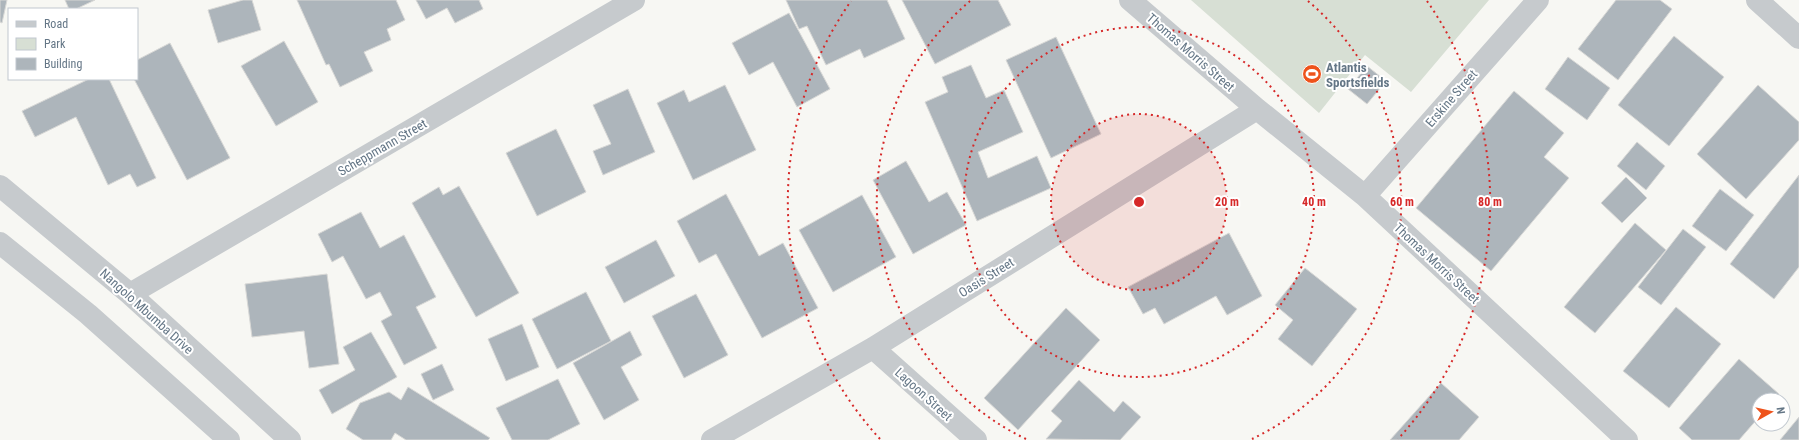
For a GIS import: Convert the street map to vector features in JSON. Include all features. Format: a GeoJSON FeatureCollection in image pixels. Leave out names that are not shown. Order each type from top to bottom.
{"type":"FeatureCollection","features":[{"type":"Feature","properties":{"kind":"street","name":"Scheppmann Street"},"geometry":{"type":"LineString","coordinates":[[130,294],[634,0]]}},
{"type":"Feature","properties":{"kind":"street","name":"Thomas Morris Street"},"geometry":{"type":"LineString","coordinates":[[1130,0],[1257,109],[1365,196],[1627,440]]}},
{"type":"Feature","properties":{"kind":"street","name":"Erskine Street"},"geometry":{"type":"LineString","coordinates":[[1365,196],[1538,0]]}},
{"type":"Feature","properties":{"kind":"street"},"geometry":{"type":"LineString","coordinates":[[1757,0],[1799,38]]}},
{"type":"Feature","properties":{"kind":"street","name":"Oasis Street"},"geometry":{"type":"LineString","coordinates":[[712,440],[873,348],[1257,109]]}},
{"type":"Feature","properties":{"kind":"street","name":"Nangolo Mbumba Drive"},"geometry":{"type":"LineString","coordinates":[[0,186],[130,294],[290,440]]}},
{"type":"Feature","properties":{"kind":"street"},"geometry":{"type":"LineString","coordinates":[[0,242],[88,314],[229,440]]}},
{"type":"Feature","properties":{"kind":"street","name":"Lagoon Street"},"geometry":{"type":"LineString","coordinates":[[873,348],[976,440]]}},
{"type":"Feature","properties":{"kind":"green space","name":"Atlantis Sportsfields"},"geometry":{"type":"Polygon","coordinates":[[[1191,0],[1489,0],[1411,92],[1365,55],[1319,113],[1191,0]]]}},
{"type":"Feature","properties":{"kind":"building"},"geometry":{"type":"Polygon","coordinates":[[[0,0],[7,0],[2,23],[0,22],[0,0]]]}},
{"type":"Feature","properties":{"kind":"building"},"geometry":{"type":"Polygon","coordinates":[[[65,0],[95,0],[78,8],[69,8],[65,0]]]}},
{"type":"Feature","properties":{"kind":"building"},"geometry":{"type":"Polygon","coordinates":[[[243,0],[252,0],[261,30],[218,43],[208,10],[243,0]]]}},
{"type":"Feature","properties":{"kind":"building"},"geometry":{"type":"Polygon","coordinates":[[[297,0],[396,0],[405,20],[387,29],[391,40],[364,52],[373,71],[340,87],[329,64],[326,65],[297,0]]]}},
{"type":"Feature","properties":{"kind":"building"},"geometry":{"type":"Polygon","coordinates":[[[416,0],[479,0],[483,9],[455,23],[447,8],[426,19],[416,0]]]}},
{"type":"Feature","properties":{"kind":"building"},"geometry":{"type":"Polygon","coordinates":[[[786,0],[887,0],[905,39],[864,58],[860,49],[826,65],[807,26],[799,29],[786,0]]]}},
{"type":"Feature","properties":{"kind":"building"},"geometry":{"type":"Polygon","coordinates":[[[902,0],[998,0],[1011,25],[935,64],[902,0]]]}},
{"type":"Feature","properties":{"kind":"building"},"geometry":{"type":"Polygon","coordinates":[[[1616,0],[1660,0],[1672,9],[1618,80],[1578,49],[1616,0]]]}},
{"type":"Feature","properties":{"kind":"building"},"geometry":{"type":"Polygon","coordinates":[[[789,13],[830,89],[797,107],[773,62],[749,75],[732,43],[789,13]]]}},
{"type":"Feature","properties":{"kind":"building"},"geometry":{"type":"Polygon","coordinates":[[[1674,36],[1724,77],[1669,146],[1618,105],[1674,36]]]}},
{"type":"Feature","properties":{"kind":"building"},"geometry":{"type":"Polygon","coordinates":[[[1056,37],[1101,134],[1051,158],[1006,60],[1056,37]]]}},
{"type":"Feature","properties":{"kind":"building"},"geometry":{"type":"Polygon","coordinates":[[[284,41],[318,102],[276,126],[241,66],[284,41]]]}},
{"type":"Feature","properties":{"kind":"building"},"geometry":{"type":"Polygon","coordinates":[[[170,43],[230,158],[187,180],[135,80],[138,80],[138,59],[170,43]]]}},
{"type":"Feature","properties":{"kind":"building"},"geometry":{"type":"Polygon","coordinates":[[[1568,57],[1610,88],[1587,120],[1545,89],[1568,57]]]}},
{"type":"Feature","properties":{"kind":"building"},"geometry":{"type":"Polygon","coordinates":[[[971,65],[986,98],[1004,90],[1023,132],[978,152],[988,178],[1037,156],[1051,188],[977,221],[925,102],[948,92],[942,77],[971,65]]]}},
{"type":"Feature","properties":{"kind":"building"},"geometry":{"type":"Polygon","coordinates":[[[1367,66],[1386,81],[1367,104],[1348,89],[1367,66]]]}},
{"type":"Feature","properties":{"kind":"building"},"geometry":{"type":"Polygon","coordinates":[[[87,80],[109,80],[156,178],[137,187],[130,174],[108,185],[76,117],[35,137],[22,111],[87,80]]]}},
{"type":"Feature","properties":{"kind":"building"},"geometry":{"type":"Polygon","coordinates":[[[725,85],[756,150],[693,180],[657,103],[684,90],[689,102],[725,85]]]}},
{"type":"Feature","properties":{"kind":"building"},"geometry":{"type":"Polygon","coordinates":[[[1758,85],[1799,122],[1799,140],[1746,199],[1697,154],[1758,85]]]}},
{"type":"Feature","properties":{"kind":"building"},"geometry":{"type":"Polygon","coordinates":[[[628,89],[655,152],[603,175],[593,151],[611,144],[593,105],[628,89]]]}},
{"type":"Feature","properties":{"kind":"building"},"geometry":{"type":"Polygon","coordinates":[[[1514,91],[1564,133],[1544,157],[1569,178],[1491,271],[1416,208],[1514,91]]]}},
{"type":"Feature","properties":{"kind":"building"},"geometry":{"type":"Polygon","coordinates":[[[556,129],[586,192],[537,216],[506,153],[556,129]]]}},
{"type":"Feature","properties":{"kind":"building"},"geometry":{"type":"Polygon","coordinates":[[[1637,142],[1665,166],[1646,190],[1617,166],[1637,142]]]}},
{"type":"Feature","properties":{"kind":"building"},"geometry":{"type":"Polygon","coordinates":[[[906,161],[929,202],[947,192],[966,225],[913,254],[873,180],[906,161]]]}},
{"type":"Feature","properties":{"kind":"building"},"geometry":{"type":"Polygon","coordinates":[[[1799,175],[1799,267],[1774,299],[1730,264],[1799,175]]]}},
{"type":"Feature","properties":{"kind":"building"},"geometry":{"type":"Polygon","coordinates":[[[1626,177],[1647,198],[1622,223],[1601,203],[1626,177]]]}},
{"type":"Feature","properties":{"kind":"building"},"geometry":{"type":"Polygon","coordinates":[[[459,186],[519,293],[476,317],[412,203],[439,187],[443,195],[459,186]]]}},
{"type":"Feature","properties":{"kind":"building"},"geometry":{"type":"Polygon","coordinates":[[[1720,189],[1754,215],[1726,251],[1692,226],[1720,189]]]}},
{"type":"Feature","properties":{"kind":"building"},"geometry":{"type":"Polygon","coordinates":[[[726,194],[759,256],[783,243],[818,308],[762,338],[716,254],[699,263],[677,221],[726,194]]]}},
{"type":"Feature","properties":{"kind":"building"},"geometry":{"type":"Polygon","coordinates":[[[862,195],[896,257],[833,292],[799,230],[862,195]]]}},
{"type":"Feature","properties":{"kind":"building"},"geometry":{"type":"Polygon","coordinates":[[[361,212],[380,248],[404,235],[436,297],[416,307],[437,348],[404,365],[381,321],[392,315],[380,292],[366,299],[343,256],[332,262],[318,234],[361,212]]]}},
{"type":"Feature","properties":{"kind":"building"},"geometry":{"type":"Polygon","coordinates":[[[1635,223],[1666,250],[1595,333],[1564,307],[1635,223]]]}},
{"type":"Feature","properties":{"kind":"building"},"geometry":{"type":"Polygon","coordinates":[[[1683,229],[1706,247],[1661,305],[1638,287],[1683,229]]]}},
{"type":"Feature","properties":{"kind":"building"},"geometry":{"type":"Polygon","coordinates":[[[1229,233],[1262,296],[1227,315],[1216,296],[1164,324],[1155,308],[1143,314],[1128,287],[1229,233]]]}},
{"type":"Feature","properties":{"kind":"building"},"geometry":{"type":"Polygon","coordinates":[[[656,240],[675,276],[624,303],[605,267],[656,240]]]}},
{"type":"Feature","properties":{"kind":"building"},"geometry":{"type":"Polygon","coordinates":[[[1305,268],[1357,309],[1312,366],[1278,339],[1293,320],[1275,305],[1305,268]]]}},
{"type":"Feature","properties":{"kind":"building"},"geometry":{"type":"Polygon","coordinates":[[[327,274],[339,364],[309,368],[304,331],[252,337],[245,284],[327,274]]]}},
{"type":"Feature","properties":{"kind":"building"},"geometry":{"type":"Polygon","coordinates":[[[586,292],[611,341],[557,369],[532,319],[586,292]]]}},
{"type":"Feature","properties":{"kind":"building"},"geometry":{"type":"Polygon","coordinates":[[[696,294],[728,355],[684,378],[652,316],[696,294]]]}},
{"type":"Feature","properties":{"kind":"building"},"geometry":{"type":"Polygon","coordinates":[[[1676,307],[1721,344],[1669,408],[1623,371],[1676,307]]]}},
{"type":"Feature","properties":{"kind":"building"},"geometry":{"type":"Polygon","coordinates":[[[1066,308],[1100,340],[1018,430],[984,398],[1066,308]]]}},
{"type":"Feature","properties":{"kind":"building"},"geometry":{"type":"Polygon","coordinates":[[[522,324],[539,367],[506,381],[488,339],[522,324]]]}},
{"type":"Feature","properties":{"kind":"building"},"geometry":{"type":"Polygon","coordinates":[[[630,331],[642,355],[621,367],[639,400],[604,420],[573,363],[630,331]]]}},
{"type":"Feature","properties":{"kind":"building"},"geometry":{"type":"Polygon","coordinates":[[[371,332],[397,377],[332,414],[319,390],[355,370],[343,347],[371,332]]]}},
{"type":"Feature","properties":{"kind":"building"},"geometry":{"type":"Polygon","coordinates":[[[1739,359],[1777,392],[1751,392],[1751,426],[1739,440],[1692,440],[1679,428],[1739,359]]]}},
{"type":"Feature","properties":{"kind":"building"},"geometry":{"type":"Polygon","coordinates":[[[442,364],[454,390],[433,400],[421,374],[442,364]]]}},
{"type":"Feature","properties":{"kind":"building"},"geometry":{"type":"Polygon","coordinates":[[[558,379],[580,424],[548,440],[512,440],[496,408],[558,379]]]}},
{"type":"Feature","properties":{"kind":"building"},"geometry":{"type":"Polygon","coordinates":[[[1079,380],[1114,412],[1123,401],[1141,417],[1120,440],[1046,439],[1062,421],[1051,411],[1079,380]]]}},
{"type":"Feature","properties":{"kind":"building"},"geometry":{"type":"Polygon","coordinates":[[[1441,383],[1479,417],[1459,440],[1390,440],[1441,383]]]}},
{"type":"Feature","properties":{"kind":"building"},"geometry":{"type":"Polygon","coordinates":[[[408,387],[490,438],[488,440],[406,440],[395,433],[391,440],[363,440],[346,429],[360,403],[389,392],[401,400],[408,387]]]}},
{"type":"Feature","properties":{"kind":"building"},"geometry":{"type":"Polygon","coordinates":[[[1799,417],[1799,440],[1780,440],[1787,432],[1791,432],[1791,427],[1799,417]]]}},
{"type":"Feature","properties":{"kind":"place","name":"Atlantis Sportsfields"},"geometry":{"type":"Point","coordinates":[1312,74]}}]}
